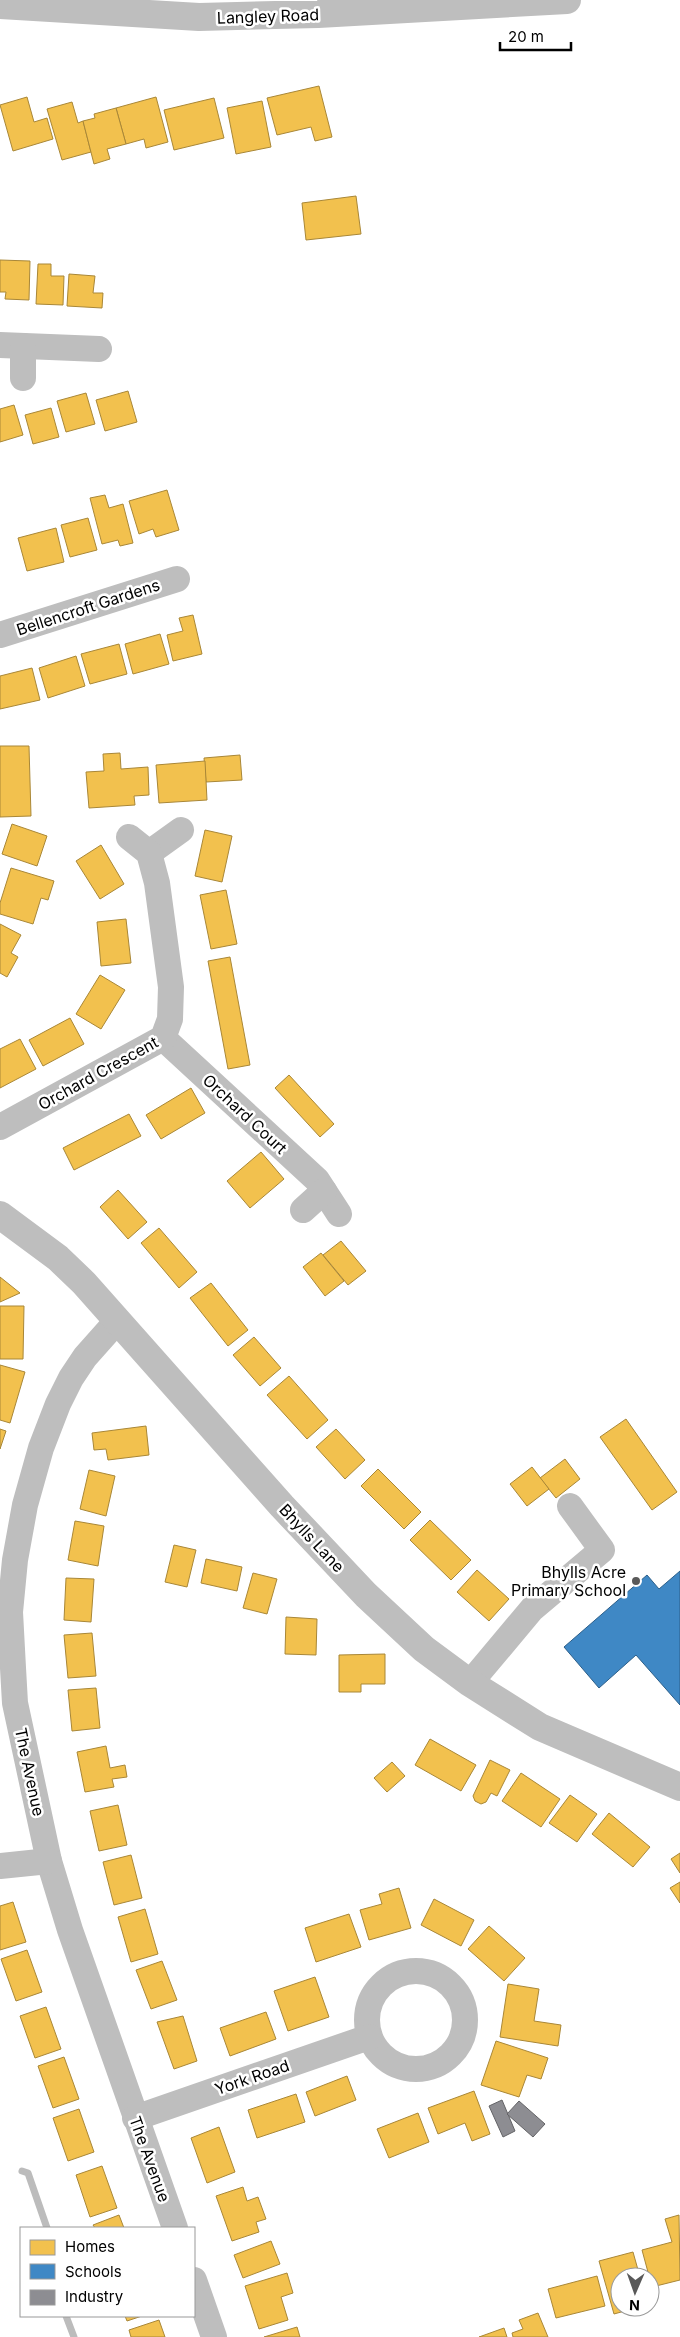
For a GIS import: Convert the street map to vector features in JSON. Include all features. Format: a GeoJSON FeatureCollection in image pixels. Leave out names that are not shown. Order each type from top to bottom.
{"type":"FeatureCollection","features":[{"type":"Feature","properties":{"kind":"street","name":"Langley Road"},"geometry":{"type":"LineString","coordinates":[[0,5],[199,18],[318,14],[567,0]]}},
{"type":"Feature","properties":{"kind":"street"},"geometry":{"type":"LineString","coordinates":[[23,378],[11,346],[99,349]]}},
{"type":"Feature","properties":{"kind":"street","name":"Bellencroft Gardens"},"geometry":{"type":"LineString","coordinates":[[0,635],[177,579]]}},
{"type":"Feature","properties":{"kind":"street","name":"Orchard Crescent"},"geometry":{"type":"LineString","coordinates":[[0,1127],[163,1038],[170,1019],[171,987],[157,883],[139,845],[181,830]]}},
{"type":"Feature","properties":{"kind":"street","name":"Orchard Court"},"geometry":{"type":"LineString","coordinates":[[163,1038],[317,1180],[338,1214]]}},
{"type":"Feature","properties":{"kind":"street"},"geometry":{"type":"LineString","coordinates":[[303,1210],[324,1191]]}},
{"type":"Feature","properties":{"kind":"street","name":"Bhylls Lane"},"geometry":{"type":"LineString","coordinates":[[0,1215],[58,1258],[84,1283],[282,1506],[366,1595],[424,1649],[470,1683],[540,1727],[680,1786]]}},
{"type":"Feature","properties":{"kind":"street","name":"The Avenue"},"geometry":{"type":"LineString","coordinates":[[117,1320],[85,1357],[58,1404],[40,1448],[25,1505],[15,1560],[10,1612],[15,1703],[49,1861],[70,1930],[175,2227]]}},
{"type":"Feature","properties":{"kind":"street"},"geometry":{"type":"LineString","coordinates":[[470,1683],[532,1609],[602,1550],[570,1506]]}},
{"type":"Feature","properties":{"kind":"street"},"geometry":{"type":"LineString","coordinates":[[0,1866],[49,1861]]}},
{"type":"Feature","properties":{"kind":"street","name":"York Road"},"geometry":{"type":"LineString","coordinates":[[135,2118],[369,2036]]}},
{"type":"Feature","properties":{"kind":"street"},"geometry":{"type":"LineString","coordinates":[[195,2283],[214,2337]]}},
{"type":"Feature","properties":{"kind":"building: Homes"},"geometry":{"type":"Polygon","coordinates":[[[319,86],[332,137],[315,141],[311,127],[277,135],[267,98],[319,86]]]}},
{"type":"Feature","properties":{"kind":"building: Homes"},"geometry":{"type":"Polygon","coordinates":[[[27,97],[34,122],[47,118],[53,139],[13,151],[0,105],[27,97]]]}},
{"type":"Feature","properties":{"kind":"building: Homes"},"geometry":{"type":"Polygon","coordinates":[[[156,97],[168,142],[146,148],[144,139],[126,144],[116,108],[156,97]]]}},
{"type":"Feature","properties":{"kind":"building: Homes"},"geometry":{"type":"Polygon","coordinates":[[[214,98],[224,138],[174,150],[164,110],[214,98]]]}},
{"type":"Feature","properties":{"kind":"building: Homes"},"geometry":{"type":"Polygon","coordinates":[[[262,101],[271,147],[236,154],[227,108],[262,101]]]}},
{"type":"Feature","properties":{"kind":"building: Homes"},"geometry":{"type":"Polygon","coordinates":[[[72,102],[78,123],[83,121],[91,152],[62,160],[47,109],[72,102]]]}},
{"type":"Feature","properties":{"kind":"building: Homes"},"geometry":{"type":"Polygon","coordinates":[[[116,108],[126,144],[107,149],[110,159],[94,164],[83,121],[95,118],[94,114],[116,108]]]}},
{"type":"Feature","properties":{"kind":"building: Homes"},"geometry":{"type":"Polygon","coordinates":[[[356,196],[361,234],[306,240],[302,203],[356,196]]]}},
{"type":"Feature","properties":{"kind":"building: Homes"},"geometry":{"type":"Polygon","coordinates":[[[0,260],[30,261],[29,300],[5,299],[6,292],[0,292],[0,260]]]}},
{"type":"Feature","properties":{"kind":"building: Homes"},"geometry":{"type":"Polygon","coordinates":[[[38,264],[51,264],[51,276],[64,276],[63,305],[36,304],[38,264]]]}},
{"type":"Feature","properties":{"kind":"building: Homes"},"geometry":{"type":"Polygon","coordinates":[[[69,274],[95,276],[93,293],[103,293],[102,308],[67,306],[69,274]]]}},
{"type":"Feature","properties":{"kind":"building: Homes"},"geometry":{"type":"Polygon","coordinates":[[[128,391],[137,422],[105,431],[96,400],[128,391]]]}},
{"type":"Feature","properties":{"kind":"building: Homes"},"geometry":{"type":"Polygon","coordinates":[[[86,393],[95,424],[66,432],[57,401],[86,393]]]}},
{"type":"Feature","properties":{"kind":"building: Homes"},"geometry":{"type":"Polygon","coordinates":[[[14,405],[23,435],[0,442],[0,409],[14,405]]]}},
{"type":"Feature","properties":{"kind":"building: Homes"},"geometry":{"type":"Polygon","coordinates":[[[51,408],[59,437],[33,444],[25,415],[51,408]]]}},
{"type":"Feature","properties":{"kind":"building: Homes"},"geometry":{"type":"Polygon","coordinates":[[[167,490],[179,530],[156,537],[153,529],[139,534],[129,501],[167,490]]]}},
{"type":"Feature","properties":{"kind":"building: Homes"},"geometry":{"type":"Polygon","coordinates":[[[105,495],[109,508],[123,504],[133,543],[120,546],[118,540],[102,544],[90,498],[105,495]]]}},
{"type":"Feature","properties":{"kind":"building: Homes"},"geometry":{"type":"Polygon","coordinates":[[[88,518],[97,550],[70,557],[61,525],[88,518]]]}},
{"type":"Feature","properties":{"kind":"building: Homes"},"geometry":{"type":"Polygon","coordinates":[[[56,528],[64,562],[27,571],[18,538],[56,528]]]}},
{"type":"Feature","properties":{"kind":"building: Homes"},"geometry":{"type":"Polygon","coordinates":[[[193,615],[202,654],[173,661],[167,635],[183,631],[179,618],[193,615]]]}},
{"type":"Feature","properties":{"kind":"building: Homes"},"geometry":{"type":"Polygon","coordinates":[[[160,634],[169,664],[133,674],[125,644],[160,634]]]}},
{"type":"Feature","properties":{"kind":"building: Homes"},"geometry":{"type":"Polygon","coordinates":[[[119,644],[127,674],[90,684],[81,654],[119,644]]]}},
{"type":"Feature","properties":{"kind":"building: Homes"},"geometry":{"type":"Polygon","coordinates":[[[76,656],[85,686],[48,698],[39,668],[76,656]]]}},
{"type":"Feature","properties":{"kind":"building: Homes"},"geometry":{"type":"Polygon","coordinates":[[[32,668],[40,700],[0,709],[0,676],[32,668]]]}},
{"type":"Feature","properties":{"kind":"building: Homes"},"geometry":{"type":"Polygon","coordinates":[[[0,746],[29,746],[31,816],[0,817],[0,746]]]}},
{"type":"Feature","properties":{"kind":"building: Homes"},"geometry":{"type":"Polygon","coordinates":[[[120,753],[121,769],[148,767],[149,795],[134,796],[135,805],[89,808],[86,772],[104,771],[103,754],[120,753]]]}},
{"type":"Feature","properties":{"kind":"building: Homes"},"geometry":{"type":"Polygon","coordinates":[[[240,755],[242,780],[206,782],[204,758],[240,755]]]}},
{"type":"Feature","properties":{"kind":"building: Homes"},"geometry":{"type":"Polygon","coordinates":[[[205,761],[207,800],[159,803],[156,765],[205,761]]]}},
{"type":"Feature","properties":{"kind":"building: Homes"},"geometry":{"type":"Polygon","coordinates":[[[12,824],[47,836],[37,866],[2,854],[12,824]]]}},
{"type":"Feature","properties":{"kind":"building: Homes"},"geometry":{"type":"Polygon","coordinates":[[[205,830],[232,836],[222,882],[195,876],[205,830]]]}},
{"type":"Feature","properties":{"kind":"building: Homes"},"geometry":{"type":"Polygon","coordinates":[[[101,845],[124,884],[100,899],[76,861],[101,845]]]}},
{"type":"Feature","properties":{"kind":"building: Homes"},"geometry":{"type":"Polygon","coordinates":[[[11,868],[54,881],[48,900],[41,898],[33,924],[0,914],[0,903],[11,868]]]}},
{"type":"Feature","properties":{"kind":"building: Homes"},"geometry":{"type":"Polygon","coordinates":[[[226,890],[237,944],[211,949],[200,895],[226,890]]]}},
{"type":"Feature","properties":{"kind":"building: Homes"},"geometry":{"type":"Polygon","coordinates":[[[126,919],[131,963],[101,966],[97,922],[126,919]]]}},
{"type":"Feature","properties":{"kind":"building: Homes"},"geometry":{"type":"Polygon","coordinates":[[[0,924],[21,935],[11,953],[18,957],[7,977],[0,973],[0,924]]]}},
{"type":"Feature","properties":{"kind":"building: Homes"},"geometry":{"type":"Polygon","coordinates":[[[230,957],[250,1065],[228,1069],[208,961],[230,957]]]}},
{"type":"Feature","properties":{"kind":"building: Homes"},"geometry":{"type":"Polygon","coordinates":[[[100,975],[125,990],[101,1029],[76,1014],[100,975]]]}},
{"type":"Feature","properties":{"kind":"building: Homes"},"geometry":{"type":"Polygon","coordinates":[[[70,1018],[84,1044],[43,1066],[29,1040],[70,1018]]]}},
{"type":"Feature","properties":{"kind":"building: Homes"},"geometry":{"type":"Polygon","coordinates":[[[20,1039],[36,1069],[0,1088],[0,1049],[20,1039]]]}},
{"type":"Feature","properties":{"kind":"building: Homes"},"geometry":{"type":"Polygon","coordinates":[[[289,1075],[334,1124],[320,1137],[275,1088],[289,1075]]]}},
{"type":"Feature","properties":{"kind":"building: Homes"},"geometry":{"type":"Polygon","coordinates":[[[191,1088],[205,1113],[161,1139],[146,1115],[191,1088]]]}},
{"type":"Feature","properties":{"kind":"building: Homes"},"geometry":{"type":"Polygon","coordinates":[[[129,1114],[141,1136],[74,1170],[63,1148],[129,1114]]]}},
{"type":"Feature","properties":{"kind":"building: Homes"},"geometry":{"type":"Polygon","coordinates":[[[261,1152],[284,1179],[250,1208],[227,1181],[261,1152]]]}},
{"type":"Feature","properties":{"kind":"building: Homes"},"geometry":{"type":"Polygon","coordinates":[[[118,1190],[147,1222],[128,1239],[100,1207],[118,1190]]]}},
{"type":"Feature","properties":{"kind":"building: Homes"},"geometry":{"type":"Polygon","coordinates":[[[159,1228],[197,1272],[179,1288],[141,1243],[159,1228]]]}},
{"type":"Feature","properties":{"kind":"building: Homes"},"geometry":{"type":"Polygon","coordinates":[[[341,1241],[366,1271],[348,1285],[323,1255],[341,1241]]]}},
{"type":"Feature","properties":{"kind":"building: Homes"},"geometry":{"type":"Polygon","coordinates":[[[321,1253],[344,1281],[325,1296],[303,1267],[321,1253]]]}},
{"type":"Feature","properties":{"kind":"building: Homes"},"geometry":{"type":"Polygon","coordinates":[[[0,1277],[20,1293],[0,1302],[0,1277]]]}},
{"type":"Feature","properties":{"kind":"building: Homes"},"geometry":{"type":"Polygon","coordinates":[[[211,1283],[248,1330],[228,1346],[190,1298],[211,1283]]]}},
{"type":"Feature","properties":{"kind":"building: Homes"},"geometry":{"type":"Polygon","coordinates":[[[0,1306],[24,1306],[23,1359],[0,1359],[0,1306]]]}},
{"type":"Feature","properties":{"kind":"building: Homes"},"geometry":{"type":"Polygon","coordinates":[[[254,1337],[281,1368],[260,1386],[233,1355],[254,1337]]]}},
{"type":"Feature","properties":{"kind":"building: Homes"},"geometry":{"type":"Polygon","coordinates":[[[0,1365],[25,1372],[10,1423],[0,1420],[0,1365]]]}},
{"type":"Feature","properties":{"kind":"building: Homes"},"geometry":{"type":"Polygon","coordinates":[[[289,1376],[328,1420],[307,1439],[267,1395],[289,1376]]]}},
{"type":"Feature","properties":{"kind":"building: Homes"},"geometry":{"type":"Polygon","coordinates":[[[626,1419],[677,1492],[652,1510],[600,1437],[626,1419]]]}},
{"type":"Feature","properties":{"kind":"building: Homes"},"geometry":{"type":"Polygon","coordinates":[[[146,1426],[149,1455],[108,1460],[106,1449],[94,1450],[92,1433],[146,1426]]]}},
{"type":"Feature","properties":{"kind":"building: Homes"},"geometry":{"type":"Polygon","coordinates":[[[0,1429],[6,1431],[0,1449],[0,1429]]]}},
{"type":"Feature","properties":{"kind":"building: Homes"},"geometry":{"type":"Polygon","coordinates":[[[336,1429],[365,1460],[345,1479],[316,1447],[336,1429]]]}},
{"type":"Feature","properties":{"kind":"building: Homes"},"geometry":{"type":"Polygon","coordinates":[[[565,1459],[580,1479],[556,1498],[540,1478],[565,1459]]]}},
{"type":"Feature","properties":{"kind":"building: Homes"},"geometry":{"type":"Polygon","coordinates":[[[532,1467],[549,1489],[527,1506],[510,1484],[532,1467]]]}},
{"type":"Feature","properties":{"kind":"building: Homes"},"geometry":{"type":"Polygon","coordinates":[[[378,1469],[421,1512],[404,1529],[361,1486],[378,1469]]]}},
{"type":"Feature","properties":{"kind":"building: Homes"},"geometry":{"type":"Polygon","coordinates":[[[89,1470],[115,1476],[106,1516],[80,1509],[89,1470]]]}},
{"type":"Feature","properties":{"kind":"building: Homes"},"geometry":{"type":"Polygon","coordinates":[[[430,1520],[471,1560],[451,1580],[410,1540],[430,1520]]]}},
{"type":"Feature","properties":{"kind":"building: Homes"},"geometry":{"type":"Polygon","coordinates":[[[75,1521],[104,1526],[98,1566],[68,1560],[75,1521]]]}},
{"type":"Feature","properties":{"kind":"building: Homes"},"geometry":{"type":"Polygon","coordinates":[[[174,1545],[196,1550],[187,1587],[165,1582],[174,1545]]]}},
{"type":"Feature","properties":{"kind":"building: Homes"},"geometry":{"type":"Polygon","coordinates":[[[206,1559],[242,1567],[237,1591],[201,1583],[206,1559]]]}},
{"type":"Feature","properties":{"kind":"building: Homes"},"geometry":{"type":"Polygon","coordinates":[[[477,1570],[509,1599],[489,1621],[457,1592],[477,1570]]]}},
{"type":"Feature","properties":{"kind":"building: Homes"},"geometry":{"type":"Polygon","coordinates":[[[253,1573],[277,1579],[267,1614],[243,1608],[253,1573]]]}},
{"type":"Feature","properties":{"kind":"building: Homes"},"geometry":{"type":"Polygon","coordinates":[[[66,1578],[94,1579],[91,1622],[64,1620],[66,1578]]]}},
{"type":"Feature","properties":{"kind":"building: Homes"},"geometry":{"type":"Polygon","coordinates":[[[286,1617],[317,1619],[316,1655],[285,1654],[286,1617]]]}},
{"type":"Feature","properties":{"kind":"building: Homes"},"geometry":{"type":"Polygon","coordinates":[[[92,1633],[96,1676],[68,1678],[64,1635],[92,1633]]]}},
{"type":"Feature","properties":{"kind":"building: Homes"},"geometry":{"type":"Polygon","coordinates":[[[385,1654],[385,1684],[361,1684],[361,1692],[339,1692],[339,1655],[385,1654]]]}},
{"type":"Feature","properties":{"kind":"building: Homes"},"geometry":{"type":"Polygon","coordinates":[[[96,1688],[100,1728],[72,1731],[68,1690],[96,1688]]]}},
{"type":"Feature","properties":{"kind":"building: Homes"},"geometry":{"type":"Polygon","coordinates":[[[430,1739],[476,1765],[461,1791],[415,1765],[430,1739]]]}},
{"type":"Feature","properties":{"kind":"building: Homes"},"geometry":{"type":"Polygon","coordinates":[[[106,1746],[110,1768],[125,1765],[127,1777],[112,1779],[114,1787],[85,1792],[77,1752],[106,1746]]]}},
{"type":"Feature","properties":{"kind":"building: Homes"},"geometry":{"type":"Polygon","coordinates":[[[490,1760],[510,1770],[497,1796],[491,1793],[486,1802],[481,1804],[475,1801],[473,1796],[490,1760]]]}},
{"type":"Feature","properties":{"kind":"building: Homes"},"geometry":{"type":"Polygon","coordinates":[[[392,1762],[405,1776],[387,1792],[374,1778],[392,1762]]]}},
{"type":"Feature","properties":{"kind":"building: Homes"},"geometry":{"type":"Polygon","coordinates":[[[521,1773],[560,1799],[541,1827],[502,1801],[521,1773]]]}},
{"type":"Feature","properties":{"kind":"building: Homes"},"geometry":{"type":"Polygon","coordinates":[[[570,1795],[597,1814],[577,1842],[549,1823],[570,1795]]]}},
{"type":"Feature","properties":{"kind":"building: Homes"},"geometry":{"type":"Polygon","coordinates":[[[118,1805],[127,1845],[99,1851],[90,1811],[118,1805]]]}},
{"type":"Feature","properties":{"kind":"building: Homes"},"geometry":{"type":"Polygon","coordinates":[[[609,1813],[650,1847],[633,1867],[592,1834],[609,1813]]]}},
{"type":"Feature","properties":{"kind":"building: Homes"},"geometry":{"type":"Polygon","coordinates":[[[680,1853],[680,1873],[671,1859],[680,1853]]]}},
{"type":"Feature","properties":{"kind":"building: Homes"},"geometry":{"type":"Polygon","coordinates":[[[131,1855],[142,1898],[114,1905],[103,1862],[131,1855]]]}},
{"type":"Feature","properties":{"kind":"building: Homes"},"geometry":{"type":"Polygon","coordinates":[[[680,1882],[680,1903],[670,1888],[680,1882]]]}},
{"type":"Feature","properties":{"kind":"building: Homes"},"geometry":{"type":"Polygon","coordinates":[[[399,1888],[411,1928],[369,1940],[360,1910],[382,1904],[379,1894],[399,1888]]]}},
{"type":"Feature","properties":{"kind":"building: Homes"},"geometry":{"type":"Polygon","coordinates":[[[434,1899],[474,1920],[461,1946],[421,1925],[434,1899]]]}},
{"type":"Feature","properties":{"kind":"building: Homes"},"geometry":{"type":"Polygon","coordinates":[[[13,1902],[26,1942],[0,1950],[0,1906],[13,1902]]]}},
{"type":"Feature","properties":{"kind":"building: Homes"},"geometry":{"type":"Polygon","coordinates":[[[145,1909],[158,1954],[131,1962],[118,1917],[145,1909]]]}},
{"type":"Feature","properties":{"kind":"building: Homes"},"geometry":{"type":"Polygon","coordinates":[[[349,1914],[361,1947],[316,1962],[305,1928],[349,1914]]]}},
{"type":"Feature","properties":{"kind":"building: Homes"},"geometry":{"type":"Polygon","coordinates":[[[489,1926],[525,1958],[504,1981],[468,1949],[489,1926]]]}},
{"type":"Feature","properties":{"kind":"building: Homes"},"geometry":{"type":"Polygon","coordinates":[[[27,1950],[42,1992],[16,2001],[1,1959],[27,1950]]]}},
{"type":"Feature","properties":{"kind":"building: Homes"},"geometry":{"type":"Polygon","coordinates":[[[162,1961],[177,2000],[151,2009],[136,1970],[162,1961]]]}},
{"type":"Feature","properties":{"kind":"building: Homes"},"geometry":{"type":"Polygon","coordinates":[[[315,1977],[329,2017],[288,2031],[274,1991],[315,1977]]]}},
{"type":"Feature","properties":{"kind":"building: Homes"},"geometry":{"type":"Polygon","coordinates":[[[508,1984],[539,1989],[534,2021],[561,2025],[558,2046],[500,2037],[508,1984]]]}},
{"type":"Feature","properties":{"kind":"building: Homes"},"geometry":{"type":"Polygon","coordinates":[[[46,2007],[61,2049],[35,2058],[20,2016],[46,2007]]]}},
{"type":"Feature","properties":{"kind":"building: Homes"},"geometry":{"type":"Polygon","coordinates":[[[266,2012],[276,2039],[230,2056],[220,2028],[266,2012]]]}},
{"type":"Feature","properties":{"kind":"building: Homes"},"geometry":{"type":"Polygon","coordinates":[[[183,2016],[197,2061],[174,2069],[157,2022],[183,2016]]]}},
{"type":"Feature","properties":{"kind":"building: Homes"},"geometry":{"type":"Polygon","coordinates":[[[496,2041],[548,2058],[541,2079],[527,2075],[519,2097],[481,2085],[496,2041]]]}},
{"type":"Feature","properties":{"kind":"building: Homes"},"geometry":{"type":"Polygon","coordinates":[[[64,2057],[79,2099],[53,2108],[38,2066],[64,2057]]]}},
{"type":"Feature","properties":{"kind":"building: Homes"},"geometry":{"type":"Polygon","coordinates":[[[347,2076],[356,2100],[315,2116],[306,2092],[347,2076]]]}},
{"type":"Feature","properties":{"kind":"building: Homes"},"geometry":{"type":"Polygon","coordinates":[[[474,2091],[490,2134],[472,2141],[465,2123],[438,2134],[428,2108],[474,2091]]]}},
{"type":"Feature","properties":{"kind":"building: Homes"},"geometry":{"type":"Polygon","coordinates":[[[296,2094],[305,2122],[257,2138],[248,2110],[296,2094]]]}},
{"type":"Feature","properties":{"kind":"building: Homes"},"geometry":{"type":"Polygon","coordinates":[[[79,2109],[94,2152],[68,2161],[53,2118],[79,2109]]]}},
{"type":"Feature","properties":{"kind":"building: Homes"},"geometry":{"type":"Polygon","coordinates":[[[418,2113],[429,2142],[389,2158],[377,2129],[418,2113]]]}},
{"type":"Feature","properties":{"kind":"building: Homes"},"geometry":{"type":"Polygon","coordinates":[[[219,2127],[235,2172],[207,2183],[191,2138],[219,2127]]]}},
{"type":"Feature","properties":{"kind":"building: Homes"},"geometry":{"type":"Polygon","coordinates":[[[102,2166],[117,2208],[90,2217],[76,2175],[102,2166]]]}},
{"type":"Feature","properties":{"kind":"building: Homes"},"geometry":{"type":"Polygon","coordinates":[[[243,2187],[247,2201],[258,2197],[266,2219],[256,2222],[259,2232],[232,2241],[216,2196],[243,2187]]]}},
{"type":"Feature","properties":{"kind":"building: Homes"},"geometry":{"type":"Polygon","coordinates":[[[119,2215],[124,2227],[94,2227],[93,2225],[119,2215]]]}},
{"type":"Feature","properties":{"kind":"building: Homes"},"geometry":{"type":"Polygon","coordinates":[[[679,2215],[680,2280],[660,2285],[660,2267],[647,2267],[642,2250],[672,2242],[665,2219],[679,2215]]]}},
{"type":"Feature","properties":{"kind":"building: Homes"},"geometry":{"type":"Polygon","coordinates":[[[271,2241],[280,2264],[243,2278],[234,2255],[271,2241]]]}},
{"type":"Feature","properties":{"kind":"building: Homes"},"geometry":{"type":"Polygon","coordinates":[[[633,2252],[637,2267],[610,2267],[610,2300],[599,2261],[633,2252]]]}},
{"type":"Feature","properties":{"kind":"building: Homes"},"geometry":{"type":"Polygon","coordinates":[[[287,2273],[293,2293],[281,2297],[288,2320],[259,2329],[245,2286],[287,2273]]]}},
{"type":"Feature","properties":{"kind":"building: Homes"},"geometry":{"type":"Polygon","coordinates":[[[597,2276],[605,2306],[556,2318],[548,2289],[597,2276]]]}},
{"type":"Feature","properties":{"kind":"building: Homes"},"geometry":{"type":"Polygon","coordinates":[[[538,2313],[548,2337],[513,2337],[512,2333],[523,2329],[519,2320],[538,2313]]]}},
{"type":"Feature","properties":{"kind":"building: Homes"},"geometry":{"type":"Polygon","coordinates":[[[125,2317],[139,2317],[127,2321],[125,2317]]]}},
{"type":"Feature","properties":{"kind":"building: Homes"},"geometry":{"type":"Polygon","coordinates":[[[159,2320],[165,2337],[131,2337],[129,2330],[159,2320]]]}},
{"type":"Feature","properties":{"kind":"building: Homes"},"geometry":{"type":"Polygon","coordinates":[[[297,2327],[300,2337],[264,2337],[297,2327]]]}},
{"type":"Feature","properties":{"kind":"building: Homes"},"geometry":{"type":"Polygon","coordinates":[[[504,2328],[507,2337],[479,2337],[504,2328]]]}},
{"type":"Feature","properties":{"kind":"building: Schools"},"geometry":{"type":"Polygon","coordinates":[[[680,1571],[680,1705],[636,1655],[599,1688],[564,1647],[647,1575],[659,1589],[680,1571]]]}},
{"type":"Feature","properties":{"kind":"building: Industry"},"geometry":{"type":"Polygon","coordinates":[[[502,2100],[515,2131],[503,2137],[489,2106],[502,2100]]]}},
{"type":"Feature","properties":{"kind":"building: Industry"},"geometry":{"type":"Polygon","coordinates":[[[519,2101],[545,2124],[533,2137],[507,2114],[519,2101]]]}},
{"type":"Feature","properties":{"kind":"waterway"},"geometry":{"type":"LineString","coordinates":[[22,2171],[28,2173],[47,2227]]}},
{"type":"Feature","properties":{"kind":"waterway"},"geometry":{"type":"LineString","coordinates":[[66,2317],[74,2337]]}},
{"type":"Feature","properties":{"kind":"place","name":"Bhylls Acre Primary School"},"geometry":{"type":"Point","coordinates":[636,1581]}}]}
